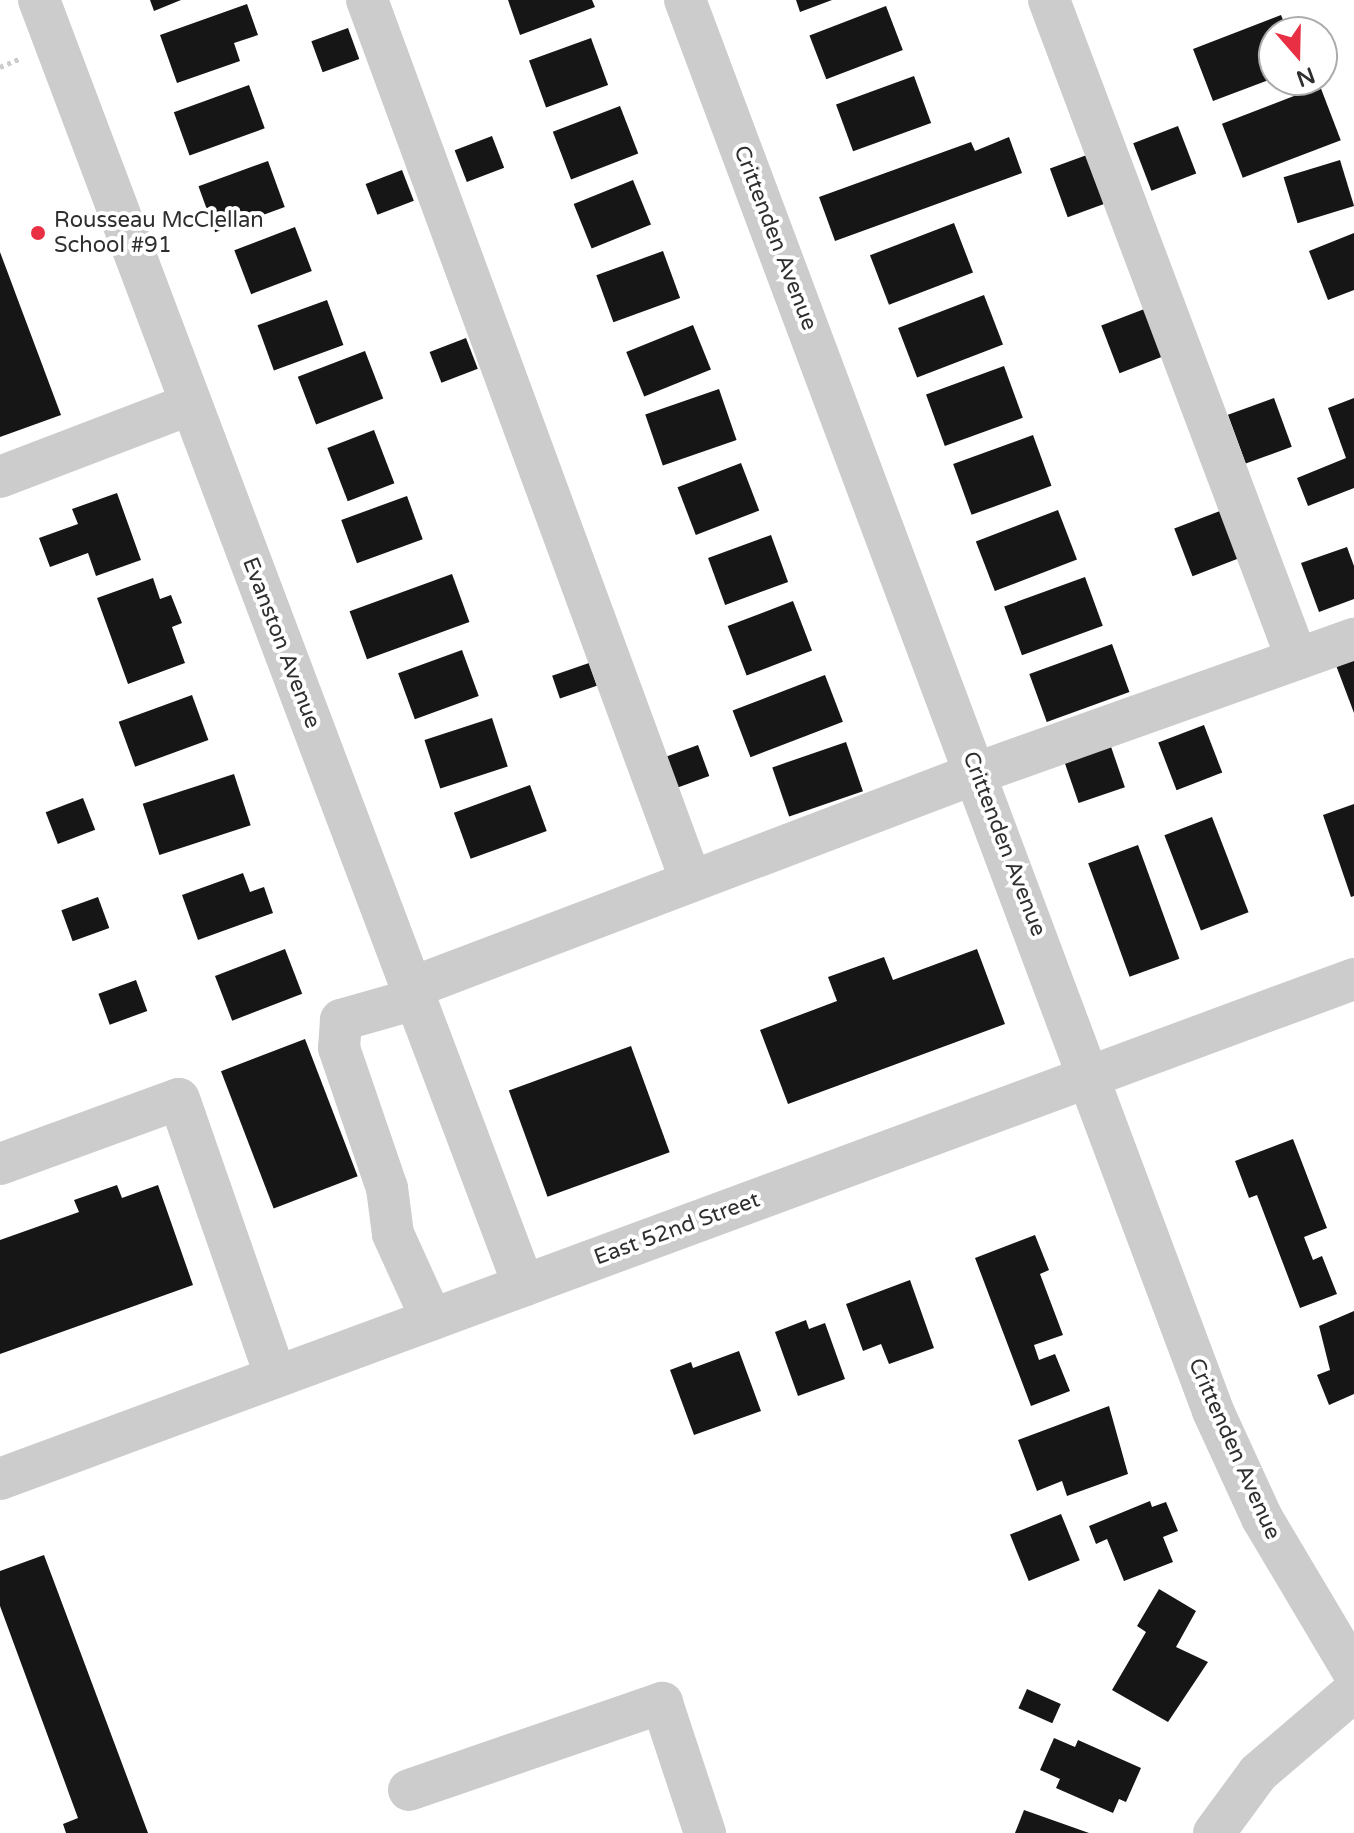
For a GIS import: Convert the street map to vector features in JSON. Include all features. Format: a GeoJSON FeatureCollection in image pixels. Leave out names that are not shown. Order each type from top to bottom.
{"type":"FeatureCollection","features":[{"type":"Feature","properties":{"kind":"street","name":"Evanston Avenue"},"geometry":{"type":"LineString","coordinates":[[39,0],[524,1286]]}},
{"type":"Feature","properties":{"kind":"street"},"geometry":{"type":"LineString","coordinates":[[367,0],[691,881]]}},
{"type":"Feature","properties":{"kind":"street","name":"Crittenden Avenue"},"geometry":{"type":"LineString","coordinates":[[685,0],[1228,1448],[1288,1567],[1354,1673]]}},
{"type":"Feature","properties":{"kind":"street"},"geometry":{"type":"LineString","coordinates":[[1049,0],[1297,659]]}},
{"type":"Feature","properties":{"kind":"street"},"geometry":{"type":"LineString","coordinates":[[0,477],[191,404]]}},
{"type":"Feature","properties":{"kind":"street"},"geometry":{"type":"LineString","coordinates":[[432,1320],[393,1234],[387,1188],[339,1048],[341,1020],[691,881],[977,773],[1354,639]]}},
{"type":"Feature","properties":{"kind":"street","name":"East 52nd Street"},"geometry":{"type":"LineString","coordinates":[[0,1479],[1354,979]]}},
{"type":"Feature","properties":{"kind":"street"},"geometry":{"type":"LineString","coordinates":[[0,1164],[179,1099],[276,1377]]}},
{"type":"Feature","properties":{"kind":"street"},"geometry":{"type":"LineString","coordinates":[[1214,1833],[1258,1773],[1354,1691]]}},
{"type":"Feature","properties":{"kind":"street"},"geometry":{"type":"LineString","coordinates":[[409,1790],[662,1703],[705,1833]]}},
{"type":"Feature","properties":{"kind":"path"},"geometry":{"type":"LineString","coordinates":[[0,67],[24,57]]}},
{"type":"Feature","properties":{"kind":"building"},"geometry":{"type":"Polygon","coordinates":[[[150,0],[181,0],[154,11],[150,0]]]}},
{"type":"Feature","properties":{"kind":"building"},"geometry":{"type":"Polygon","coordinates":[[[508,0],[592,0],[595,7],[520,35],[508,0]]]}},
{"type":"Feature","properties":{"kind":"building"},"geometry":{"type":"Polygon","coordinates":[[[796,0],[832,0],[800,12],[796,0]]]}},
{"type":"Feature","properties":{"kind":"building"},"geometry":{"type":"Polygon","coordinates":[[[247,4],[258,35],[234,43],[240,61],[177,83],[160,35],[247,4]]]}},
{"type":"Feature","properties":{"kind":"building"},"geometry":{"type":"Polygon","coordinates":[[[886,6],[903,50],[826,79],[809,35],[886,6]]]}},
{"type":"Feature","properties":{"kind":"building"},"geometry":{"type":"Polygon","coordinates":[[[1258,24],[1258,84],[1213,101],[1193,49],[1258,24]]]}},
{"type":"Feature","properties":{"kind":"building"},"geometry":{"type":"Polygon","coordinates":[[[348,28],[359,59],[323,72],[311,41],[348,28]]]}},
{"type":"Feature","properties":{"kind":"building"},"geometry":{"type":"Polygon","coordinates":[[[591,38],[608,85],[546,108],[529,61],[591,38]]]}},
{"type":"Feature","properties":{"kind":"building"},"geometry":{"type":"Polygon","coordinates":[[[914,76],[931,123],[853,151],[836,104],[914,76]]]}},
{"type":"Feature","properties":{"kind":"building"},"geometry":{"type":"Polygon","coordinates":[[[249,85],[265,128],[190,156],[174,112],[249,85]]]}},
{"type":"Feature","properties":{"kind":"building"},"geometry":{"type":"Polygon","coordinates":[[[1294,96],[1324,96],[1341,140],[1243,178],[1222,124],[1294,96]]]}},
{"type":"Feature","properties":{"kind":"building"},"geometry":{"type":"Polygon","coordinates":[[[620,106],[638,154],[571,179],[553,132],[620,106]]]}},
{"type":"Feature","properties":{"kind":"building"},"geometry":{"type":"Polygon","coordinates":[[[1178,126],[1196,174],[1151,191],[1133,143],[1178,126]]]}},
{"type":"Feature","properties":{"kind":"building"},"geometry":{"type":"Polygon","coordinates":[[[492,136],[504,168],[467,182],[455,150],[492,136]]]}},
{"type":"Feature","properties":{"kind":"building"},"geometry":{"type":"Polygon","coordinates":[[[1009,137],[1022,173],[835,241],[819,197],[971,142],[975,151],[1009,137]]]}},
{"type":"Feature","properties":{"kind":"building"},"geometry":{"type":"Polygon","coordinates":[[[1095,152],[1113,201],[1068,217],[1050,168],[1095,152]]]}},
{"type":"Feature","properties":{"kind":"building"},"geometry":{"type":"Polygon","coordinates":[[[1340,160],[1354,206],[1298,223],[1284,177],[1340,160]]]}},
{"type":"Feature","properties":{"kind":"building"},"geometry":{"type":"Polygon","coordinates":[[[268,161],[285,207],[215,232],[198,186],[268,161]]]}},
{"type":"Feature","properties":{"kind":"building"},"geometry":{"type":"Polygon","coordinates":[[[402,170],[414,201],[377,215],[366,184],[402,170]]]}},
{"type":"Feature","properties":{"kind":"building"},"geometry":{"type":"Polygon","coordinates":[[[633,180],[651,225],[592,248],[574,204],[633,180]]]}},
{"type":"Feature","properties":{"kind":"building"},"geometry":{"type":"Polygon","coordinates":[[[954,223],[973,272],[889,305],[870,255],[954,223]]]}},
{"type":"Feature","properties":{"kind":"building"},"geometry":{"type":"Polygon","coordinates":[[[295,227],[312,271],[251,294],[234,250],[295,227]]]}},
{"type":"Feature","properties":{"kind":"building"},"geometry":{"type":"Polygon","coordinates":[[[1354,233],[1354,290],[1328,300],[1309,251],[1354,233]]]}},
{"type":"Feature","properties":{"kind":"building"},"geometry":{"type":"Polygon","coordinates":[[[663,251],[680,298],[613,322],[596,275],[663,251]]]}},
{"type":"Feature","properties":{"kind":"building"},"geometry":{"type":"Polygon","coordinates":[[[0,252],[61,415],[0,437],[0,252]]]}},
{"type":"Feature","properties":{"kind":"building"},"geometry":{"type":"Polygon","coordinates":[[[984,295],[1003,344],[917,377],[898,328],[984,295]]]}},
{"type":"Feature","properties":{"kind":"building"},"geometry":{"type":"Polygon","coordinates":[[[327,300],[343,345],[274,370],[257,325],[327,300]]]}},
{"type":"Feature","properties":{"kind":"building"},"geometry":{"type":"Polygon","coordinates":[[[1147,308],[1165,356],[1120,373],[1101,326],[1147,308]]]}},
{"type":"Feature","properties":{"kind":"building"},"geometry":{"type":"Polygon","coordinates":[[[693,325],[711,370],[644,396],[626,352],[693,325]]]}},
{"type":"Feature","properties":{"kind":"building"},"geometry":{"type":"Polygon","coordinates":[[[466,338],[478,369],[441,383],[430,352],[466,338]]]}},
{"type":"Feature","properties":{"kind":"building"},"geometry":{"type":"Polygon","coordinates":[[[365,351],[383,399],[316,424],[298,377],[365,351]]]}},
{"type":"Feature","properties":{"kind":"building"},"geometry":{"type":"Polygon","coordinates":[[[1004,366],[1023,418],[945,446],[926,394],[1004,366]]]}},
{"type":"Feature","properties":{"kind":"building"},"geometry":{"type":"Polygon","coordinates":[[[719,389],[737,440],[663,465],[645,414],[719,389]]]}},
{"type":"Feature","properties":{"kind":"building"},"geometry":{"type":"Polygon","coordinates":[[[1274,398],[1292,447],[1246,464],[1228,415],[1274,398]]]}},
{"type":"Feature","properties":{"kind":"building"},"geometry":{"type":"Polygon","coordinates":[[[1354,398],[1354,488],[1308,506],[1297,478],[1346,458],[1328,408],[1354,398]]]}},
{"type":"Feature","properties":{"kind":"building"},"geometry":{"type":"Polygon","coordinates":[[[374,430],[394,483],[348,501],[327,448],[374,430]]]}},
{"type":"Feature","properties":{"kind":"building"},"geometry":{"type":"Polygon","coordinates":[[[1033,435],[1051,486],[972,515],[953,464],[1033,435]]]}},
{"type":"Feature","properties":{"kind":"building"},"geometry":{"type":"Polygon","coordinates":[[[741,463],[759,511],[696,535],[678,487],[741,463]]]}},
{"type":"Feature","properties":{"kind":"building"},"geometry":{"type":"Polygon","coordinates":[[[117,493],[141,560],[96,576],[88,553],[50,567],[39,538],[78,524],[72,509],[117,493]]]}},
{"type":"Feature","properties":{"kind":"building"},"geometry":{"type":"Polygon","coordinates":[[[407,496],[423,539],[357,563],[341,520],[407,496]]]}},
{"type":"Feature","properties":{"kind":"building"},"geometry":{"type":"Polygon","coordinates":[[[1058,510],[1077,559],[995,591],[976,542],[1058,510]]]}},
{"type":"Feature","properties":{"kind":"building"},"geometry":{"type":"Polygon","coordinates":[[[1220,511],[1238,559],[1193,576],[1174,529],[1220,511]]]}},
{"type":"Feature","properties":{"kind":"building"},"geometry":{"type":"Polygon","coordinates":[[[771,535],[788,582],[725,605],[708,558],[771,535]]]}},
{"type":"Feature","properties":{"kind":"building"},"geometry":{"type":"Polygon","coordinates":[[[1347,547],[1354,566],[1354,599],[1319,612],[1301,563],[1347,547]]]}},
{"type":"Feature","properties":{"kind":"building"},"geometry":{"type":"Polygon","coordinates":[[[452,574],[469,622],[367,659],[350,611],[452,574]]]}},
{"type":"Feature","properties":{"kind":"building"},"geometry":{"type":"Polygon","coordinates":[[[1085,577],[1103,626],[1022,655],[1004,606],[1085,577]]]}},
{"type":"Feature","properties":{"kind":"building"},"geometry":{"type":"Polygon","coordinates":[[[153,578],[160,599],[171,595],[182,623],[172,627],[185,663],[128,684],[97,598],[153,578]]]}},
{"type":"Feature","properties":{"kind":"building"},"geometry":{"type":"Polygon","coordinates":[[[793,601],[812,650],[747,676],[728,626],[793,601]]]}},
{"type":"Feature","properties":{"kind":"building"},"geometry":{"type":"Polygon","coordinates":[[[1112,644],[1129,692],[1047,722],[1029,674],[1112,644]]]}},
{"type":"Feature","properties":{"kind":"building"},"geometry":{"type":"Polygon","coordinates":[[[462,650],[479,696],[415,719],[398,673],[462,650]]]}},
{"type":"Feature","properties":{"kind":"building"},"geometry":{"type":"Polygon","coordinates":[[[1354,652],[1354,713],[1334,660],[1354,652]]]}},
{"type":"Feature","properties":{"kind":"building"},"geometry":{"type":"Polygon","coordinates":[[[589,663],[597,686],[560,698],[552,676],[589,663]]]}},
{"type":"Feature","properties":{"kind":"building"},"geometry":{"type":"Polygon","coordinates":[[[825,675],[843,722],[750,757],[733,710],[825,675]]]}},
{"type":"Feature","properties":{"kind":"building"},"geometry":{"type":"Polygon","coordinates":[[[192,695],[208,740],[135,767],[119,722],[192,695]]]}},
{"type":"Feature","properties":{"kind":"building"},"geometry":{"type":"Polygon","coordinates":[[[492,718],[508,767],[440,788],[424,740],[492,718]]]}},
{"type":"Feature","properties":{"kind":"building"},"geometry":{"type":"Polygon","coordinates":[[[1204,725],[1222,773],[1177,790],[1158,743],[1204,725]]]}},
{"type":"Feature","properties":{"kind":"building"},"geometry":{"type":"Polygon","coordinates":[[[1108,738],[1125,787],[1079,803],[1062,754],[1108,738]]]}},
{"type":"Feature","properties":{"kind":"building"},"geometry":{"type":"Polygon","coordinates":[[[846,742],[863,791],[789,817],[772,767],[846,742]]]}},
{"type":"Feature","properties":{"kind":"building"},"geometry":{"type":"Polygon","coordinates":[[[698,745],[709,776],[672,790],[660,759],[698,745]]]}},
{"type":"Feature","properties":{"kind":"building"},"geometry":{"type":"Polygon","coordinates":[[[234,774],[251,825],[159,855],[143,804],[234,774]]]}},
{"type":"Feature","properties":{"kind":"building"},"geometry":{"type":"Polygon","coordinates":[[[530,785],[547,831],[471,859],[454,813],[530,785]]]}},
{"type":"Feature","properties":{"kind":"building"},"geometry":{"type":"Polygon","coordinates":[[[83,798],[95,830],[58,844],[46,812],[83,798]]]}},
{"type":"Feature","properties":{"kind":"building"},"geometry":{"type":"Polygon","coordinates":[[[1354,804],[1354,896],[1351,897],[1323,815],[1354,804]]]}},
{"type":"Feature","properties":{"kind":"building"},"geometry":{"type":"Polygon","coordinates":[[[1212,817],[1249,912],[1201,931],[1164,835],[1212,817]]]}},
{"type":"Feature","properties":{"kind":"building"},"geometry":{"type":"Polygon","coordinates":[[[1138,845],[1179,959],[1130,977],[1088,863],[1138,845]]]}},
{"type":"Feature","properties":{"kind":"building"},"geometry":{"type":"Polygon","coordinates":[[[243,873],[250,892],[264,887],[273,913],[198,940],[182,895],[243,873]]]}},
{"type":"Feature","properties":{"kind":"building"},"geometry":{"type":"Polygon","coordinates":[[[98,897],[109,928],[73,941],[61,910],[98,897]]]}},
{"type":"Feature","properties":{"kind":"building"},"geometry":{"type":"Polygon","coordinates":[[[285,949],[302,994],[232,1021],[215,976],[285,949]]]}},
{"type":"Feature","properties":{"kind":"building"},"geometry":{"type":"Polygon","coordinates":[[[977,949],[1005,1024],[788,1104],[760,1030],[837,1001],[828,977],[884,957],[893,980],[977,949]]]}},
{"type":"Feature","properties":{"kind":"building"},"geometry":{"type":"Polygon","coordinates":[[[136,980],[147,1011],[110,1025],[98,994],[136,980]]]}},
{"type":"Feature","properties":{"kind":"building"},"geometry":{"type":"Polygon","coordinates":[[[305,1039],[358,1176],[274,1208],[221,1071],[305,1039]]]}},
{"type":"Feature","properties":{"kind":"building"},"geometry":{"type":"Polygon","coordinates":[[[631,1046],[670,1152],[547,1197],[509,1090],[631,1046]]]}},
{"type":"Feature","properties":{"kind":"building"},"geometry":{"type":"Polygon","coordinates":[[[1293,1139],[1327,1228],[1304,1237],[1313,1260],[1322,1256],[1337,1294],[1300,1308],[1257,1195],[1249,1198],[1235,1161],[1293,1139]]]}},
{"type":"Feature","properties":{"kind":"building"},"geometry":{"type":"Polygon","coordinates":[[[117,1185],[122,1198],[158,1185],[193,1285],[0,1354],[0,1240],[79,1212],[74,1200],[117,1185]]]}},
{"type":"Feature","properties":{"kind":"building"},"geometry":{"type":"Polygon","coordinates":[[[1035,1235],[1049,1270],[1040,1274],[1063,1335],[1034,1345],[1039,1360],[1055,1354],[1070,1391],[1031,1406],[975,1258],[1035,1235]]]}},
{"type":"Feature","properties":{"kind":"building"},"geometry":{"type":"Polygon","coordinates":[[[910,1280],[934,1348],[889,1364],[881,1344],[863,1351],[846,1304],[910,1280]]]}},
{"type":"Feature","properties":{"kind":"building"},"geometry":{"type":"Polygon","coordinates":[[[1354,1311],[1354,1394],[1329,1405],[1317,1375],[1330,1370],[1319,1326],[1354,1311]]]}},
{"type":"Feature","properties":{"kind":"building"},"geometry":{"type":"Polygon","coordinates":[[[806,1320],[809,1329],[825,1323],[845,1379],[798,1396],[775,1332],[806,1320]]]}},
{"type":"Feature","properties":{"kind":"building"},"geometry":{"type":"Polygon","coordinates":[[[739,1351],[761,1411],[694,1435],[670,1370],[691,1362],[693,1368],[739,1351]]]}},
{"type":"Feature","properties":{"kind":"building"},"geometry":{"type":"Polygon","coordinates":[[[1109,1406],[1128,1474],[1067,1496],[1062,1481],[1037,1491],[1018,1440],[1109,1406]]]}},
{"type":"Feature","properties":{"kind":"building"},"geometry":{"type":"Polygon","coordinates":[[[1150,1501],[1152,1507],[1166,1502],[1178,1531],[1163,1537],[1173,1562],[1124,1581],[1107,1539],[1096,1544],[1089,1526],[1150,1501]]]}},
{"type":"Feature","properties":{"kind":"building"},"geometry":{"type":"Polygon","coordinates":[[[1061,1514],[1080,1560],[1029,1581],[1010,1535],[1061,1514]]]}},
{"type":"Feature","properties":{"kind":"building"},"geometry":{"type":"Polygon","coordinates":[[[44,1555],[148,1833],[66,1833],[63,1824],[78,1818],[0,1606],[0,1571],[44,1555]]]}},
{"type":"Feature","properties":{"kind":"building"},"geometry":{"type":"Polygon","coordinates":[[[1159,1589],[1196,1611],[1176,1647],[1208,1662],[1168,1722],[1112,1690],[1146,1632],[1137,1626],[1159,1589]]]}},
{"type":"Feature","properties":{"kind":"building"},"geometry":{"type":"Polygon","coordinates":[[[1027,1689],[1061,1704],[1052,1723],[1018,1708],[1027,1689]]]}},
{"type":"Feature","properties":{"kind":"building"},"geometry":{"type":"Polygon","coordinates":[[[1054,1738],[1075,1747],[1078,1740],[1141,1768],[1126,1802],[1119,1799],[1113,1813],[1056,1788],[1060,1779],[1040,1770],[1054,1738]]]}},
{"type":"Feature","properties":{"kind":"building"},"geometry":{"type":"Polygon","coordinates":[[[1024,1810],[1089,1833],[1015,1833],[1024,1810]]]}},
{"type":"Feature","properties":{"kind":"place","name":"Rousseau McClellan School #91"},"geometry":{"type":"Point","coordinates":[38,233]}}]}
